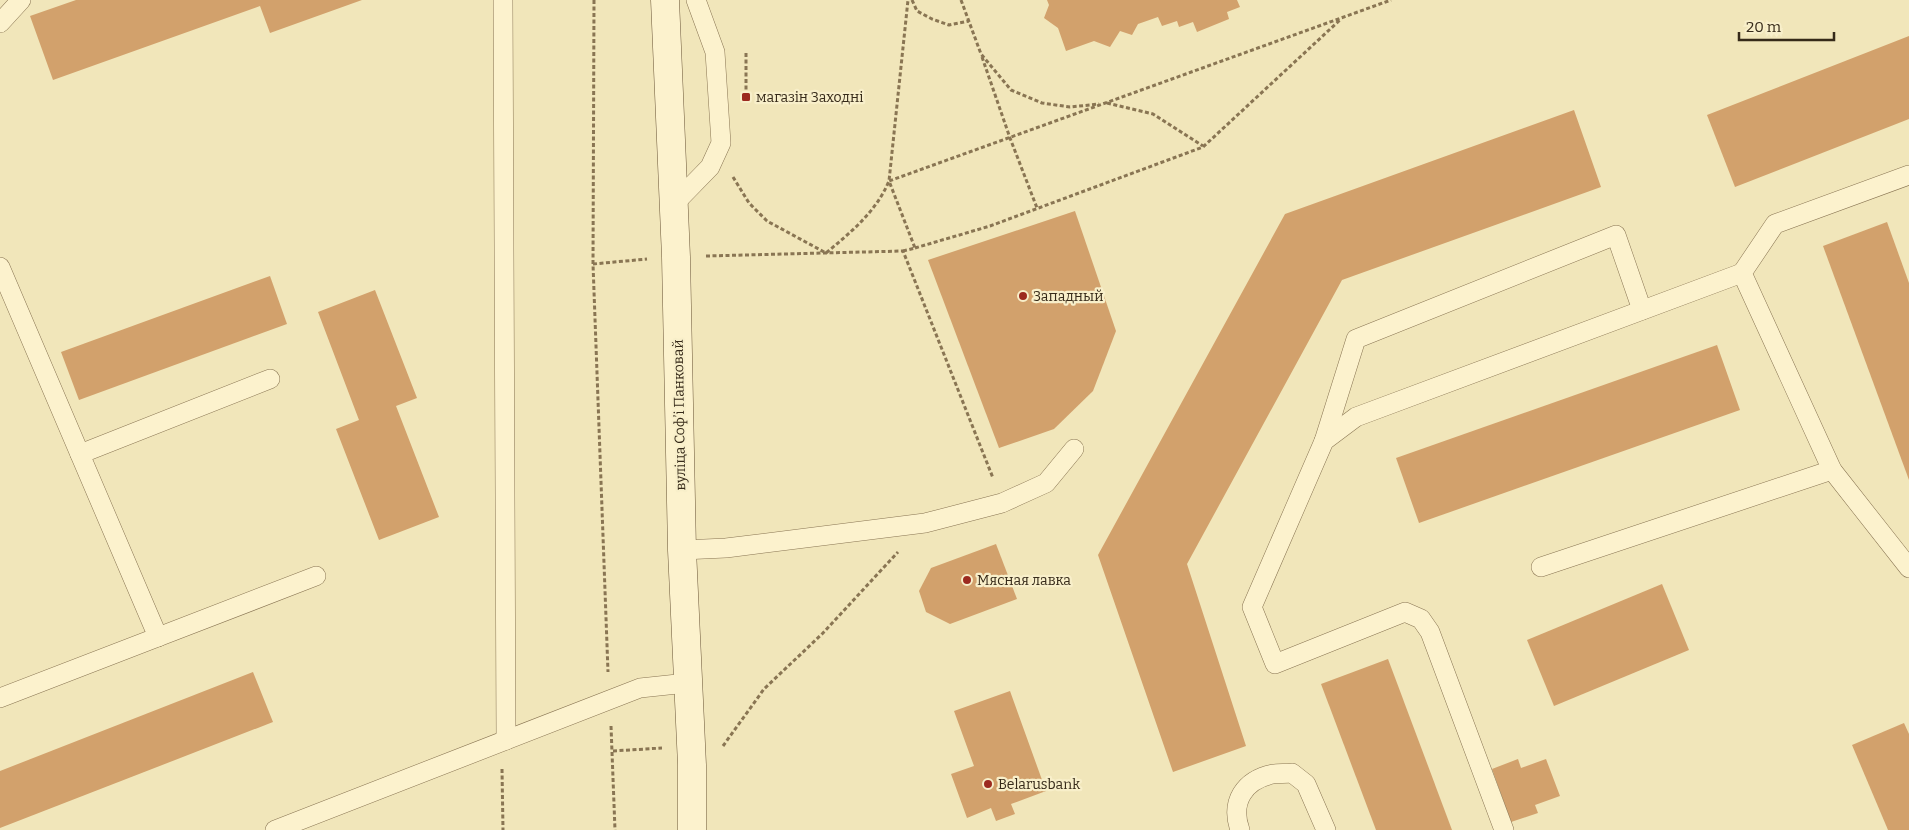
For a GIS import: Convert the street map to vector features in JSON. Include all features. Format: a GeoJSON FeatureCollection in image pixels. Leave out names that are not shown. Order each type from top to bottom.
{"type":"FeatureCollection","features":[{"type":"Feature","properties":{"kind":"main road","name":"вуліца Софʼі Панковай"},"geometry":{"type":"LineString","coordinates":[[665,0],[676,257],[682,550],[692,830]]}},
{"type":"Feature","properties":{"kind":"lane"},"geometry":{"type":"LineString","coordinates":[[0,23],[20,0]]}},
{"type":"Feature","properties":{"kind":"lane"},"geometry":{"type":"LineString","coordinates":[[502,0],[506,740]]}},
{"type":"Feature","properties":{"kind":"lane"},"geometry":{"type":"LineString","coordinates":[[673,205],[710,167],[722,143],[715,52],[696,0]]}},
{"type":"Feature","properties":{"kind":"lane"},"geometry":{"type":"LineString","coordinates":[[1324,441],[1356,417],[1742,273],[1775,224],[1909,175]]}},
{"type":"Feature","properties":{"kind":"lane"},"geometry":{"type":"LineString","coordinates":[[1504,830],[1430,632],[1421,619],[1405,612],[1275,664],[1252,607],[1324,441],[1356,339],[1616,235],[1642,310]]}},
{"type":"Feature","properties":{"kind":"lane"},"geometry":{"type":"LineString","coordinates":[[0,267],[158,637]]}},
{"type":"Feature","properties":{"kind":"lane"},"geometry":{"type":"LineString","coordinates":[[1742,273],[1832,470],[1909,568]]}},
{"type":"Feature","properties":{"kind":"lane"},"geometry":{"type":"LineString","coordinates":[[80,454],[270,379]]}},
{"type":"Feature","properties":{"kind":"lane"},"geometry":{"type":"LineString","coordinates":[[682,550],[726,548],[925,523],[1002,503],[1046,483],[1074,449]]}},
{"type":"Feature","properties":{"kind":"lane"},"geometry":{"type":"LineString","coordinates":[[1542,567],[1832,470]]}},
{"type":"Feature","properties":{"kind":"lane"},"geometry":{"type":"LineString","coordinates":[[0,698],[316,576]]}},
{"type":"Feature","properties":{"kind":"lane"},"geometry":{"type":"LineString","coordinates":[[275,830],[640,688],[687,683]]}},
{"type":"Feature","properties":{"kind":"lane"},"geometry":{"type":"LineString","coordinates":[[1240,830],[1237,804],[1246,786],[1272,774],[1292,773],[1306,784],[1326,830]]}},
{"type":"Feature","properties":{"kind":"path"},"geometry":{"type":"LineString","coordinates":[[594,0],[593,264],[615,830]]}},
{"type":"Feature","properties":{"kind":"path"},"geometry":{"type":"LineString","coordinates":[[826,253],[860,225],[883,194],[889,181],[908,0]]}},
{"type":"Feature","properties":{"kind":"path"},"geometry":{"type":"LineString","coordinates":[[912,0],[917,11],[949,26],[969,21]]}},
{"type":"Feature","properties":{"kind":"path"},"geometry":{"type":"LineString","coordinates":[[962,0],[1010,138],[1038,209]]}},
{"type":"Feature","properties":{"kind":"path"},"geometry":{"type":"LineString","coordinates":[[889,181],[1391,0]]}},
{"type":"Feature","properties":{"kind":"path"},"geometry":{"type":"LineString","coordinates":[[593,264],[676,257],[903,251],[990,226],[1203,147],[1342,18]]}},
{"type":"Feature","properties":{"kind":"path"},"geometry":{"type":"LineString","coordinates":[[746,53],[746,106]]}},
{"type":"Feature","properties":{"kind":"path"},"geometry":{"type":"LineString","coordinates":[[981,54],[1011,90],[1042,103],[1070,107],[1106,103],[1153,114],[1203,147]]}},
{"type":"Feature","properties":{"kind":"path"},"geometry":{"type":"LineString","coordinates":[[731,175],[749,203],[767,220],[826,253]]}},
{"type":"Feature","properties":{"kind":"path"},"geometry":{"type":"LineString","coordinates":[[889,181],[915,248]]}},
{"type":"Feature","properties":{"kind":"path"},"geometry":{"type":"LineString","coordinates":[[903,251],[1002,503]]}},
{"type":"Feature","properties":{"kind":"path"},"geometry":{"type":"LineString","coordinates":[[612,751],[722,746],[764,689],[823,633],[925,523]]}},
{"type":"Feature","properties":{"kind":"path"},"geometry":{"type":"LineString","coordinates":[[502,763],[503,830]]}},
{"type":"Feature","properties":{"kind":"building"},"geometry":{"type":"Polygon","coordinates":[[[76,0],[362,0],[270,33],[260,6],[53,80],[30,16],[76,0]]]}},
{"type":"Feature","properties":{"kind":"building"},"geometry":{"type":"Polygon","coordinates":[[[1047,0],[1237,0],[1240,7],[1227,12],[1229,19],[1197,32],[1193,22],[1179,27],[1177,21],[1162,26],[1158,17],[1138,24],[1132,35],[1120,31],[1110,47],[1094,41],[1066,51],[1058,28],[1044,18],[1049,5],[1047,0]]]}},
{"type":"Feature","properties":{"kind":"building"},"geometry":{"type":"Polygon","coordinates":[[[1909,36],[1909,119],[1735,187],[1707,115],[1909,36]]]}},
{"type":"Feature","properties":{"kind":"building"},"geometry":{"type":"Polygon","coordinates":[[[1574,110],[1601,187],[1342,280],[1187,564],[1246,746],[1173,772],[1098,555],[1285,214],[1574,110]]]}},
{"type":"Feature","properties":{"kind":"building","name":"Западный"},"geometry":{"type":"Polygon","coordinates":[[[1075,211],[1116,331],[1093,391],[1054,429],[999,448],[928,260],[1075,211]]]}},
{"type":"Feature","properties":{"kind":"building"},"geometry":{"type":"Polygon","coordinates":[[[1887,222],[1909,283],[1909,480],[1823,246],[1887,222]]]}},
{"type":"Feature","properties":{"kind":"building"},"geometry":{"type":"Polygon","coordinates":[[[270,276],[287,324],[79,400],[61,352],[270,276]]]}},
{"type":"Feature","properties":{"kind":"building"},"geometry":{"type":"Polygon","coordinates":[[[375,290],[417,398],[396,406],[439,517],[379,540],[336,429],[359,420],[318,312],[375,290]]]}},
{"type":"Feature","properties":{"kind":"building"},"geometry":{"type":"Polygon","coordinates":[[[1717,345],[1740,410],[1419,523],[1396,458],[1717,345]]]}},
{"type":"Feature","properties":{"kind":"building","name":"Мясная лавка"},"geometry":{"type":"Polygon","coordinates":[[[996,544],[1017,599],[950,624],[926,612],[919,591],[931,568],[996,544]]]}},
{"type":"Feature","properties":{"kind":"building"},"geometry":{"type":"Polygon","coordinates":[[[1662,584],[1689,650],[1554,706],[1527,640],[1662,584]]]}},
{"type":"Feature","properties":{"kind":"building"},"geometry":{"type":"Polygon","coordinates":[[[1388,659],[1452,830],[1376,830],[1321,684],[1388,659]]]}},
{"type":"Feature","properties":{"kind":"building"},"geometry":{"type":"Polygon","coordinates":[[[253,672],[273,722],[0,828],[0,771],[253,672]]]}},
{"type":"Feature","properties":{"kind":"building"},"geometry":{"type":"Polygon","coordinates":[[[1010,691],[1046,791],[1011,804],[1015,814],[996,821],[991,808],[967,818],[951,774],[974,766],[954,711],[1010,691]]]}},
{"type":"Feature","properties":{"kind":"building"},"geometry":{"type":"Polygon","coordinates":[[[1904,723],[1909,734],[1909,830],[1888,830],[1852,745],[1904,723]]]}},
{"type":"Feature","properties":{"kind":"building"},"geometry":{"type":"Polygon","coordinates":[[[1518,759],[1521,768],[1546,759],[1560,796],[1535,805],[1538,813],[1511,822],[1492,769],[1518,759]]]}},
{"type":"Feature","properties":{"kind":"place","name":"магазін Заходні"},"geometry":{"type":"Point","coordinates":[746,97]}},
{"type":"Feature","properties":{"kind":"place","name":"Западный"},"geometry":{"type":"Point","coordinates":[1023,296]}},
{"type":"Feature","properties":{"kind":"place","name":"Мясная лавка"},"geometry":{"type":"Point","coordinates":[967,580]}},
{"type":"Feature","properties":{"kind":"place","name":"Belarusbank"},"geometry":{"type":"Point","coordinates":[988,784]}}]}
